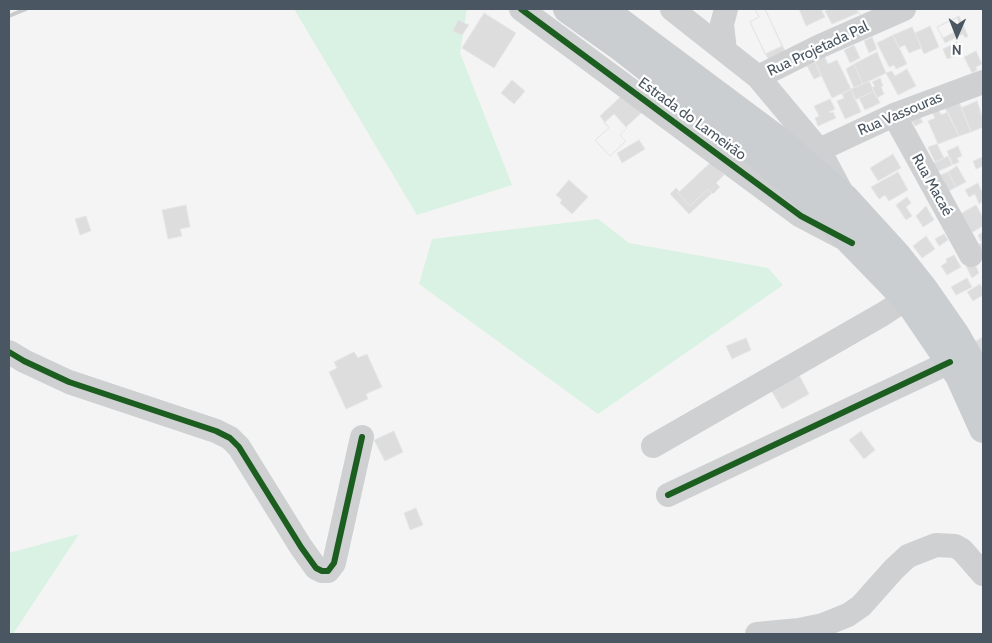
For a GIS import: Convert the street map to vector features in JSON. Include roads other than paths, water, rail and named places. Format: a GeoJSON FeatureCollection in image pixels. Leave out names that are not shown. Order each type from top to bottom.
{"type":"FeatureCollection","features":[{"type":"Feature","properties":{"kind":"main road","name":"Estrada do Lameirão"},"geometry":{"type":"LineString","coordinates":[[567,9],[773,151],[845,198],[897,255],[924,289],[956,335],[983,382]]}},
{"type":"Feature","properties":{"kind":"main road","name":"Estrada do Lameirão"},"geometry":{"type":"LineString","coordinates":[[603,9],[773,151],[811,201],[906,299],[959,376],[983,428]]}},
{"type":"Feature","properties":{"kind":"street","name":"Estrada do Lameirão"},"geometry":{"type":"LineString","coordinates":[[521,9],[801,216],[852,243]]}},
{"type":"Feature","properties":{"kind":"street","name":"Estrada do Lameirão"},"geometry":{"type":"LineString","coordinates":[[672,9],[758,76],[819,150],[845,198]]}},
{"type":"Feature","properties":{"kind":"street"},"geometry":{"type":"LineString","coordinates":[[725,51],[722,24],[726,9]]}},
{"type":"Feature","properties":{"kind":"street","name":"Rua Projetada Pal"},"geometry":{"type":"LineString","coordinates":[[758,76],[904,9]]}},
{"type":"Feature","properties":{"kind":"street","name":"Rua Vassouras"},"geometry":{"type":"LineString","coordinates":[[819,150],[894,115],[983,82]]}},
{"type":"Feature","properties":{"kind":"street","name":"Rua Macaé"},"geometry":{"type":"LineString","coordinates":[[894,115],[971,254]]}},
{"type":"Feature","properties":{"kind":"street"},"geometry":{"type":"LineString","coordinates":[[654,446],[906,299]]}},
{"type":"Feature","properties":{"kind":"street"},"geometry":{"type":"LineString","coordinates":[[9,352],[69,382],[216,431],[230,438],[239,447],[301,547],[316,568],[322,571],[328,571],[334,563],[362,438]]}},
{"type":"Feature","properties":{"kind":"street"},"geometry":{"type":"LineString","coordinates":[[668,495],[950,362]]}},
{"type":"Feature","properties":{"kind":"street"},"geometry":{"type":"LineString","coordinates":[[757,634],[799,630],[823,625],[848,615],[861,606],[908,556],[936,545],[955,546],[962,550],[983,574]]}},
{"type":"Feature","properties":{"kind":"railway"},"geometry":{"type":"LineString","coordinates":[[9,16],[26,9]]}}]}
